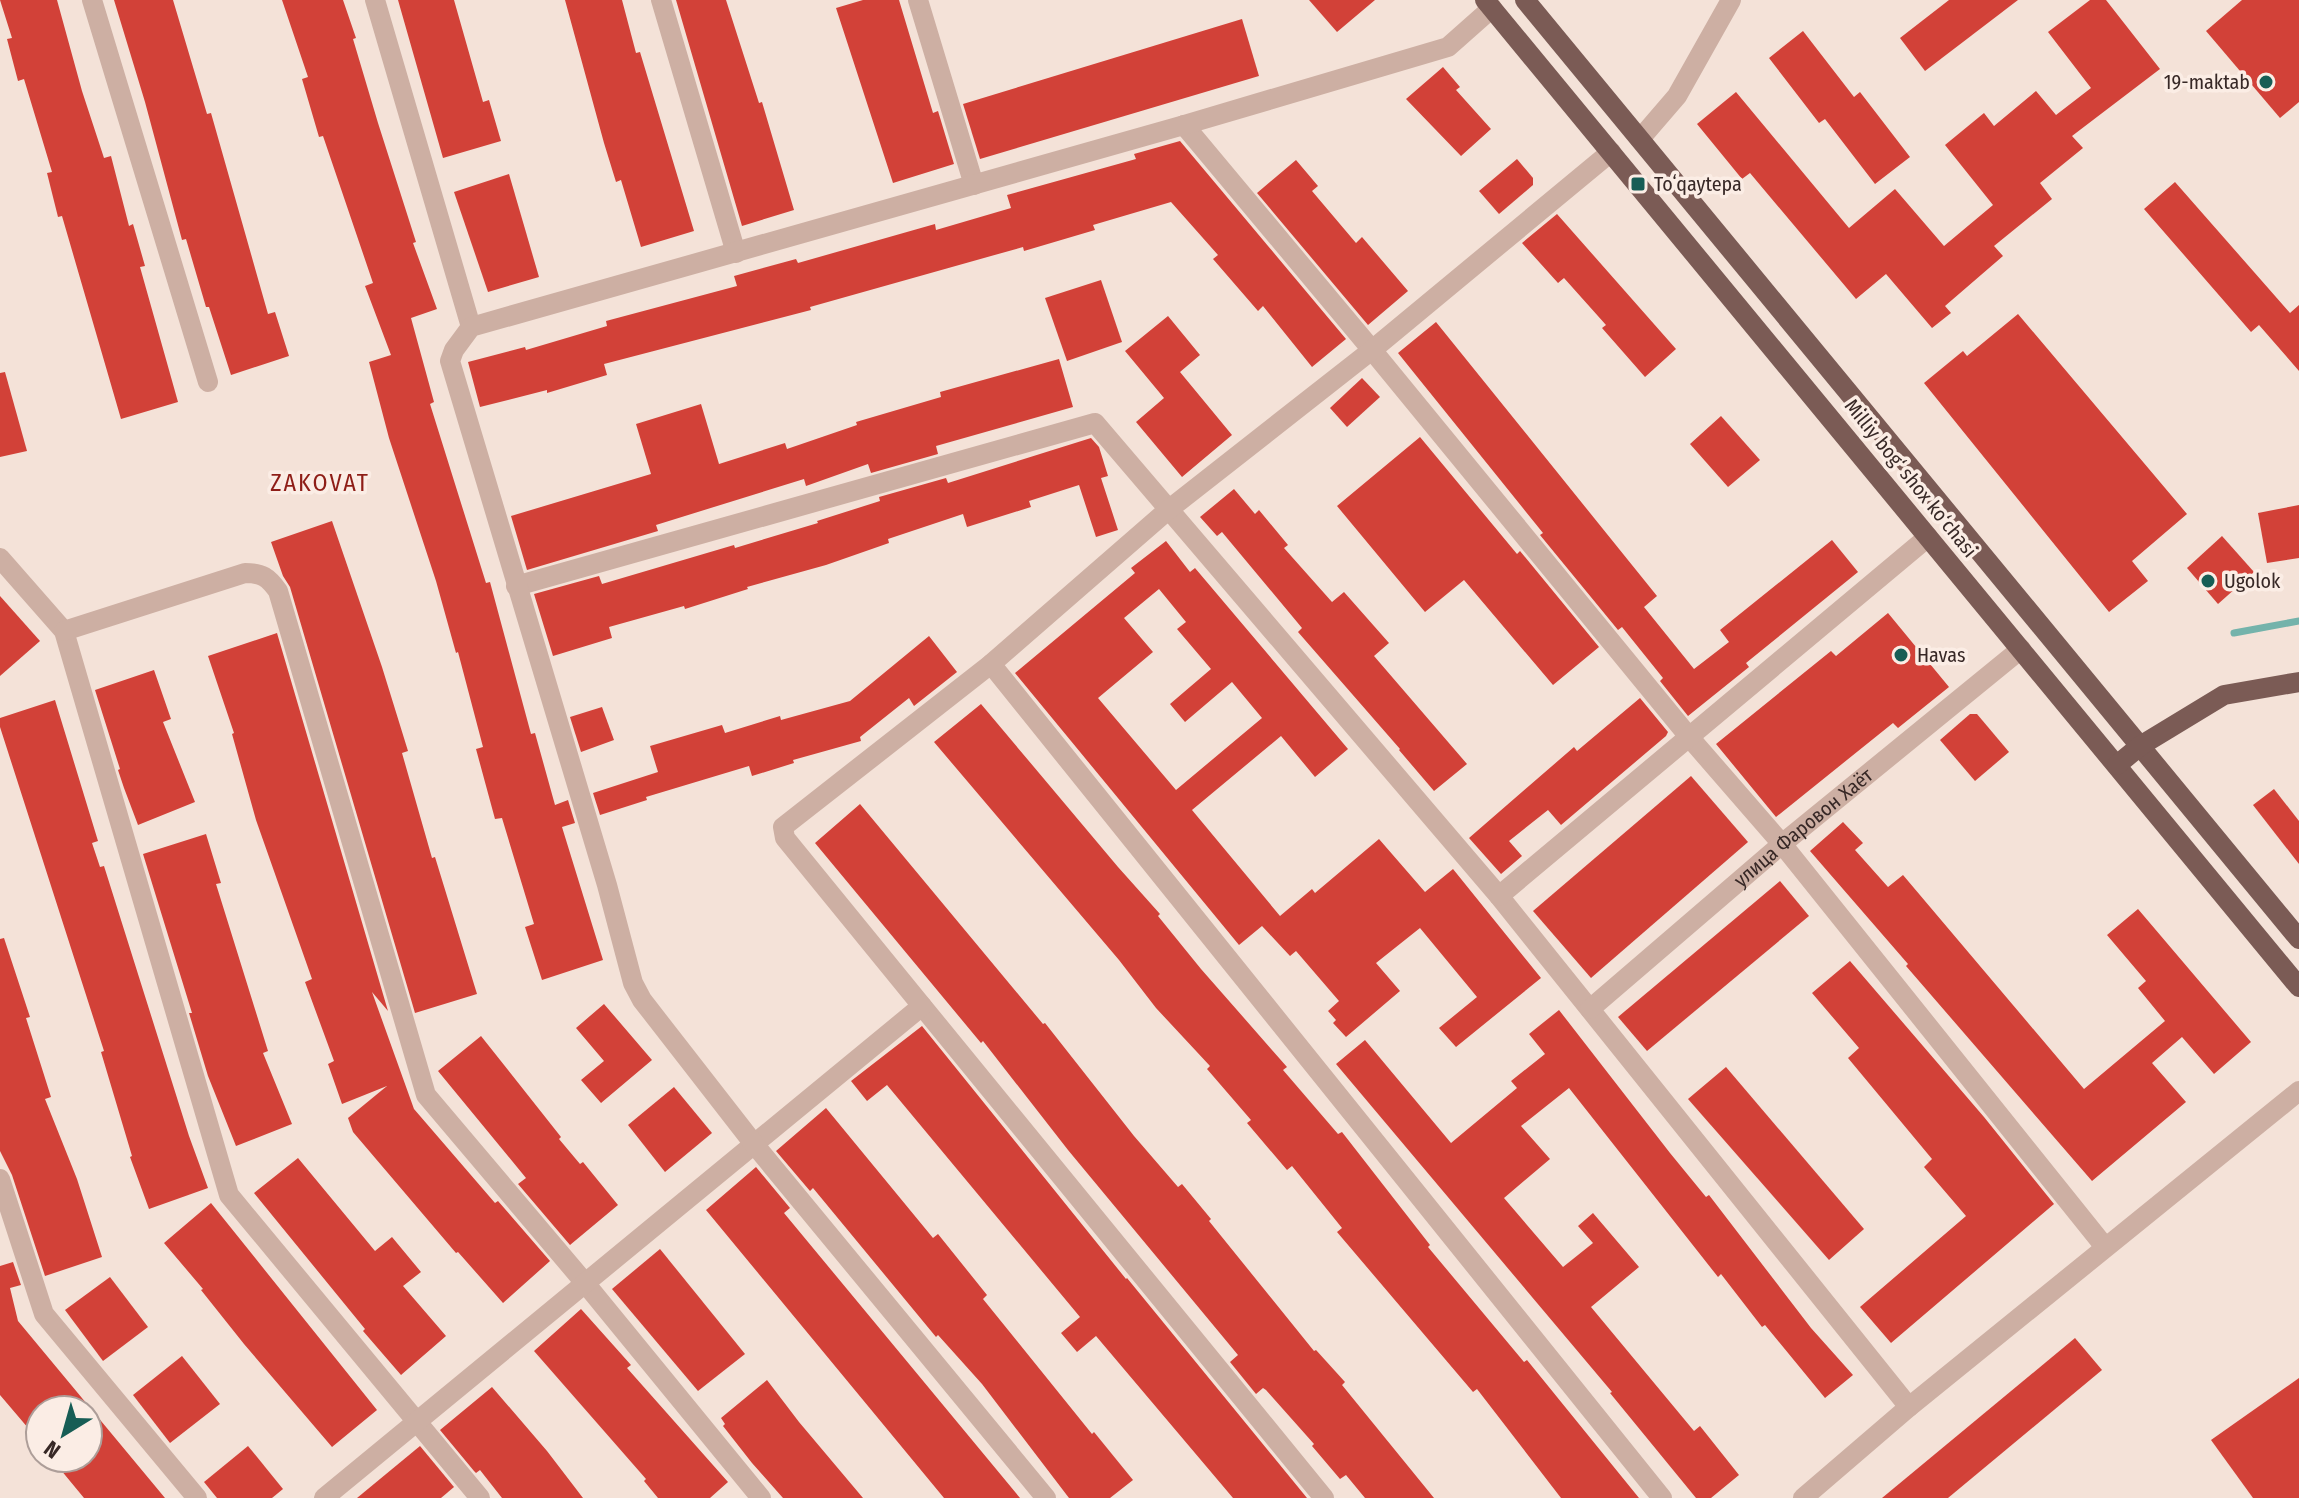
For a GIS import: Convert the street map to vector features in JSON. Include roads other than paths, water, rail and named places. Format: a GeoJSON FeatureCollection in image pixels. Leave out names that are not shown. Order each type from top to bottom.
{"type":"FeatureCollection","features":[{"type":"Feature","properties":{"kind":"main road","name":"Milliy bog‘ shox ko‘chasi"},"geometry":{"type":"LineString","coordinates":[[1525,0],[2299,939]]}},
{"type":"Feature","properties":{"kind":"main road","name":"Milliy bog‘ shox ko‘chasi"},"geometry":{"type":"LineString","coordinates":[[1489,4],[2299,987]]}},
{"type":"Feature","properties":{"kind":"main road"},"geometry":{"type":"LineString","coordinates":[[2117,765],[2140,746],[2224,695],[2299,682]]}},
{"type":"Feature","properties":{"kind":"street"},"geometry":{"type":"LineString","coordinates":[[92,0],[208,382]]}},
{"type":"Feature","properties":{"kind":"street"},"geometry":{"type":"LineString","coordinates":[[375,0],[471,327]]}},
{"type":"Feature","properties":{"kind":"street"},"geometry":{"type":"LineString","coordinates":[[661,0],[736,253]]}},
{"type":"Feature","properties":{"kind":"street"},"geometry":{"type":"LineString","coordinates":[[918,0],[974,185]]}},
{"type":"Feature","properties":{"kind":"street"},"geometry":{"type":"LineString","coordinates":[[1640,139],[1677,96],[1731,0]]}},
{"type":"Feature","properties":{"kind":"street"},"geometry":{"type":"LineString","coordinates":[[1046,1498],[754,1144],[642,1000],[633,983],[450,361],[471,327],[1448,47],[1489,4]]}},
{"type":"Feature","properties":{"kind":"street"},"geometry":{"type":"LineString","coordinates":[[1184,125],[1690,738],[1782,844],[2105,1247]]}},
{"type":"Feature","properties":{"kind":"street"},"geometry":{"type":"LineString","coordinates":[[1324,1498],[785,838],[783,827],[991,664],[1168,510],[1372,350],[1611,152]]}},
{"type":"Feature","properties":{"kind":"street"},"geometry":{"type":"LineString","coordinates":[[516,586],[1095,423],[1499,896],[1909,1407]]}},
{"type":"Feature","properties":{"kind":"street"},"geometry":{"type":"LineString","coordinates":[[1499,896],[1928,537]]}},
{"type":"Feature","properties":{"kind":"street"},"geometry":{"type":"LineString","coordinates":[[0,558],[64,631],[229,1195],[480,1498]]}},
{"type":"Feature","properties":{"kind":"street"},"geometry":{"type":"LineString","coordinates":[[64,631],[245,573],[259,573],[270,579],[278,591],[425,1092],[761,1498]]}},
{"type":"Feature","properties":{"kind":"street","name":"улица Фаровон Хаёт"},"geometry":{"type":"LineString","coordinates":[[1590,1009],[1782,844],[2021,649]]}},
{"type":"Feature","properties":{"kind":"street"},"geometry":{"type":"LineString","coordinates":[[991,664],[1662,1498]]}},
{"type":"Feature","properties":{"kind":"street"},"geometry":{"type":"LineString","coordinates":[[324,1498],[922,1006]]}},
{"type":"Feature","properties":{"kind":"street"},"geometry":{"type":"LineString","coordinates":[[1803,1498],[1909,1407],[2299,1091]]}},
{"type":"Feature","properties":{"kind":"street"},"geometry":{"type":"LineString","coordinates":[[0,1179],[44,1314],[197,1498]]}},
{"type":"Feature","properties":{"kind":"waterway"},"geometry":{"type":"LineString","coordinates":[[2234,633],[2299,621]]}},
{"type":"Feature","properties":{"kind":"place","name":"19-maktab"},"geometry":{"type":"Point","coordinates":[2266,82]}},
{"type":"Feature","properties":{"kind":"place","name":"Toʻqaytepa"},"geometry":{"type":"Point","coordinates":[1638,184]}},
{"type":"Feature","properties":{"kind":"place","name":"Ugolok"},"geometry":{"type":"Point","coordinates":[2208,581]}},
{"type":"Feature","properties":{"kind":"place","name":"Havas"},"geometry":{"type":"Point","coordinates":[1901,655]}},
{"type":"Feature","properties":{"kind":"district","name":"ZAKOVAT"},"geometry":{"type":"Point","coordinates":[320,483]}}]}
